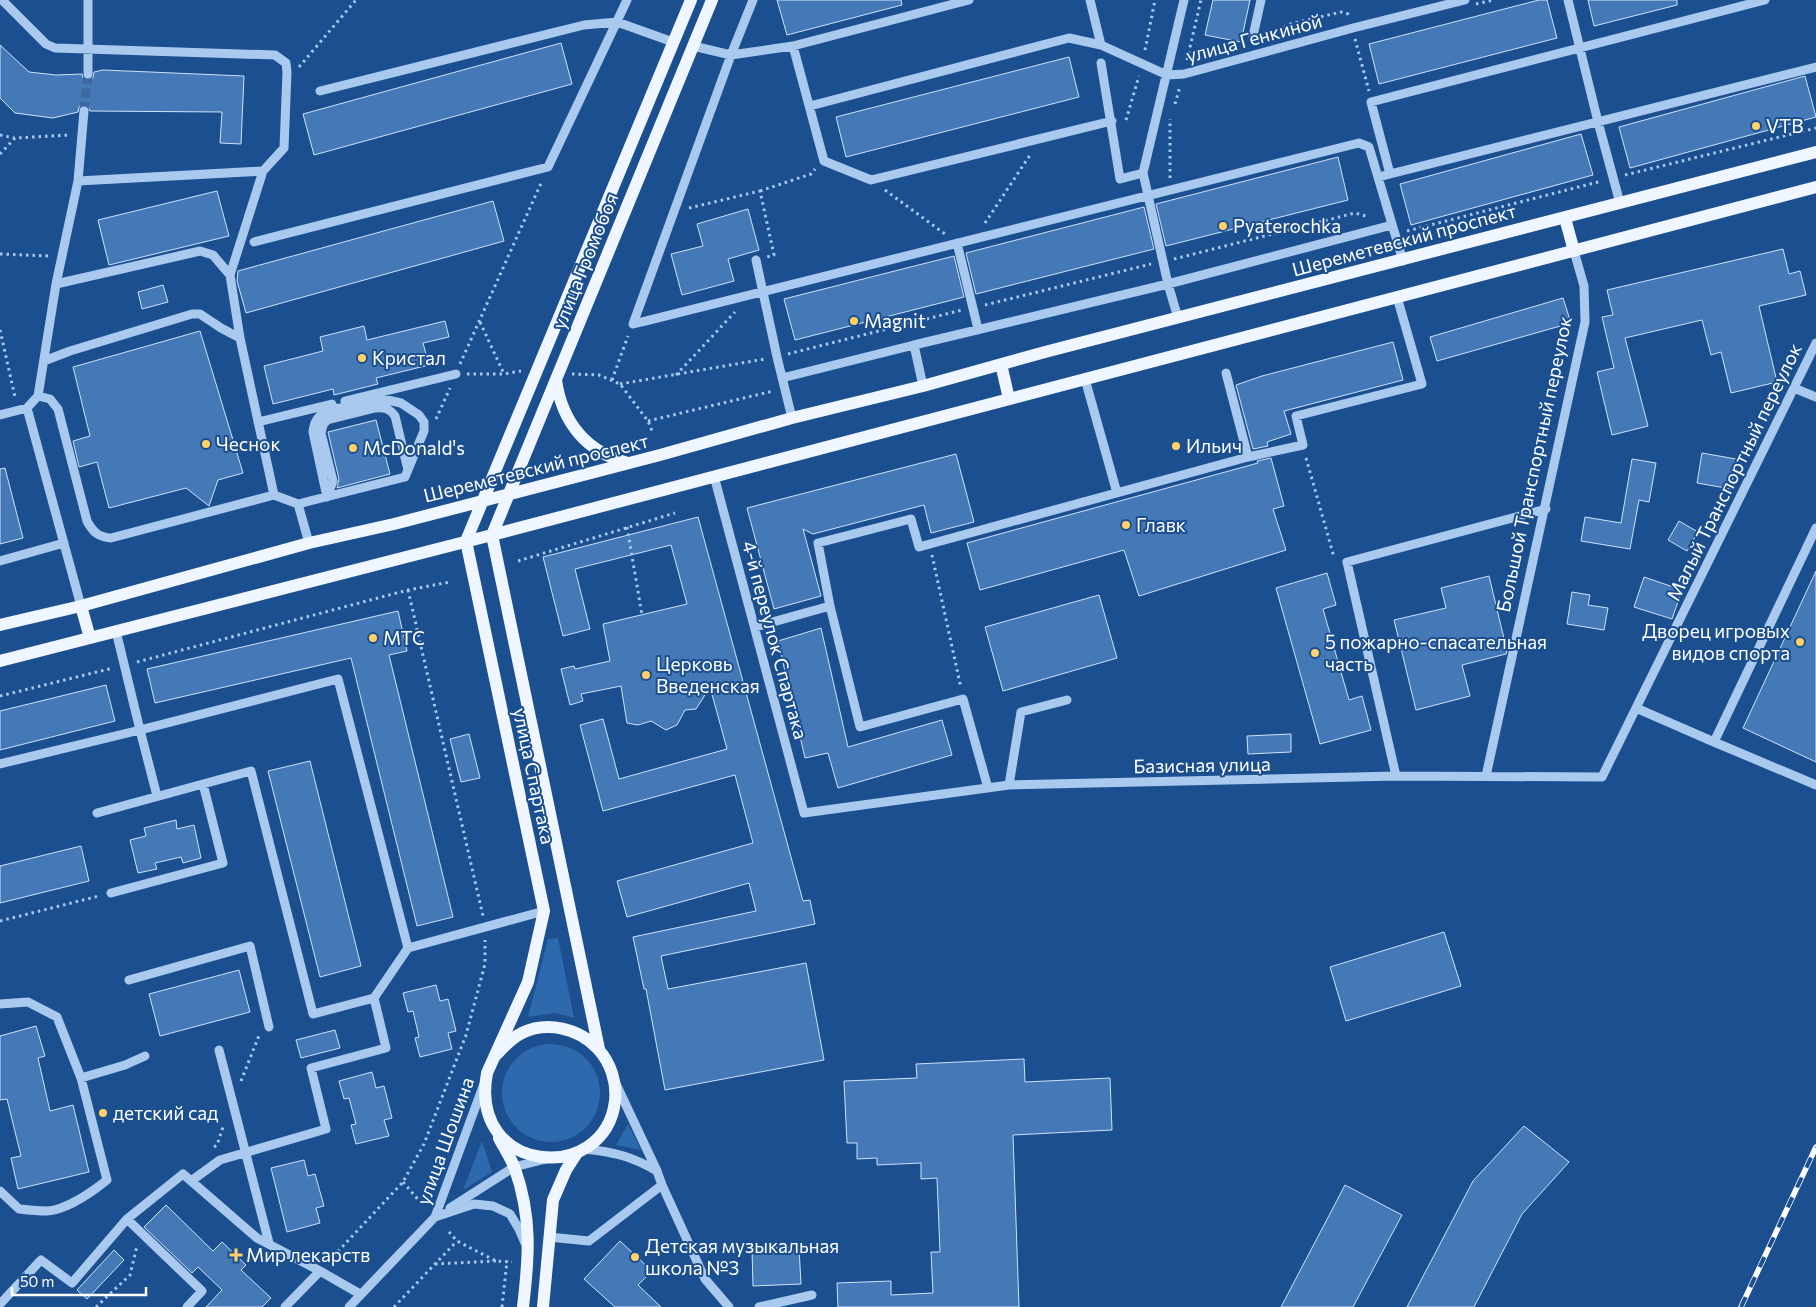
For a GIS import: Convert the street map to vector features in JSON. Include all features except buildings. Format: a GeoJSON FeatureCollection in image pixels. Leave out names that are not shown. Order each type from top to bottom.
{"type":"FeatureCollection","features":[{"type":"Feature","properties":{"kind":"main road","name":"улица Громобоя"},"geometry":{"type":"LineString","coordinates":[[483,501],[691,0]]}},
{"type":"Feature","properties":{"kind":"main road","name":"улица Громобоя"},"geometry":{"type":"LineString","coordinates":[[492,535],[712,0]]}},
{"type":"Feature","properties":{"kind":"main road","name":"Шереметевский проспект"},"geometry":{"type":"LineString","coordinates":[[0,625],[80,606],[309,543],[394,524],[510,494],[792,418],[923,386],[1001,364],[1816,152]]}},
{"type":"Feature","properties":{"kind":"main road"},"geometry":{"type":"LineString","coordinates":[[0,661],[492,535],[1816,188]]}},
{"type":"Feature","properties":{"kind":"main road","name":"Большой Транспортный переулок"},"geometry":{"type":"LineString","coordinates":[[1565,218],[1574,251]]}},
{"type":"Feature","properties":{"kind":"main road"},"geometry":{"type":"LineString","coordinates":[[1001,364],[1009,399]]}},
{"type":"Feature","properties":{"kind":"main road"},"geometry":{"type":"LineString","coordinates":[[556,380],[564,412],[580,435],[596,450],[614,459],[628,463]]}},
{"type":"Feature","properties":{"kind":"main road"},"geometry":{"type":"LineString","coordinates":[[466,541],[483,501]]}},
{"type":"Feature","properties":{"kind":"main road","name":"улица Спартака"},"geometry":{"type":"LineString","coordinates":[[492,535],[599,1049]]}},
{"type":"Feature","properties":{"kind":"main road","name":"улица Спартака"},"geometry":{"type":"LineString","coordinates":[[466,541],[544,911],[528,982],[496,1056]]}},
{"type":"Feature","properties":{"kind":"main road"},"geometry":{"type":"LineString","coordinates":[[80,606],[90,638]]}},
{"type":"Feature","properties":{"kind":"main road"},"geometry":{"type":"LineString","coordinates":[[494,1128],[518,1150],[534,1156],[564,1157],[580,1151],[595,1141],[610,1120],[614,1107],[615,1082],[609,1064],[599,1049],[586,1038],[571,1030],[554,1027],[537,1028],[521,1034],[507,1043],[496,1056],[487,1074],[485,1101],[488,1115],[494,1128],[514,1167],[523,1197],[527,1224],[528,1264],[523,1307]]}},
{"type":"Feature","properties":{"kind":"main road"},"geometry":{"type":"LineString","coordinates":[[543,1307],[553,1200],[566,1170],[580,1151]]}},
{"type":"Feature","properties":{"kind":"street"},"geometry":{"type":"LineString","coordinates":[[2,0],[46,44],[55,48],[275,55],[286,63],[284,148],[263,171],[230,275],[240,338],[274,495]]}},
{"type":"Feature","properties":{"kind":"street"},"geometry":{"type":"LineString","coordinates":[[88,0],[88,74]]}},
{"type":"Feature","properties":{"kind":"street"},"geometry":{"type":"LineString","coordinates":[[254,242],[548,167],[627,0]]}},
{"type":"Feature","properties":{"kind":"street"},"geometry":{"type":"LineString","coordinates":[[633,324],[730,55],[754,0]]}},
{"type":"Feature","properties":{"kind":"street"},"geometry":{"type":"LineString","coordinates":[[693,46],[730,55],[793,46],[969,0]]}},
{"type":"Feature","properties":{"kind":"street"},"geometry":{"type":"LineString","coordinates":[[1090,0],[1101,45]]}},
{"type":"Feature","properties":{"kind":"street"},"geometry":{"type":"LineString","coordinates":[[1178,318],[1168,284],[1143,173],[1184,0]]}},
{"type":"Feature","properties":{"kind":"street"},"geometry":{"type":"LineString","coordinates":[[1253,36],[1261,0]]}},
{"type":"Feature","properties":{"kind":"street","name":"улица Генкиной"},"geometry":{"type":"LineString","coordinates":[[1167,75],[1184,74],[1353,28],[1466,0]]}},
{"type":"Feature","properties":{"kind":"street"},"geometry":{"type":"LineString","coordinates":[[1568,0],[1620,203]]}},
{"type":"Feature","properties":{"kind":"street"},"geometry":{"type":"LineString","coordinates":[[1390,174],[1371,102],[1764,0]]}},
{"type":"Feature","properties":{"kind":"street"},"geometry":{"type":"LineString","coordinates":[[320,91],[584,25],[617,22],[673,42]]}},
{"type":"Feature","properties":{"kind":"street"},"geometry":{"type":"LineString","coordinates":[[810,106],[1068,38],[1101,45],[1167,75]]}},
{"type":"Feature","properties":{"kind":"street"},"geometry":{"type":"LineString","coordinates":[[793,46],[824,161],[870,180],[1112,121]]}},
{"type":"Feature","properties":{"kind":"street"},"geometry":{"type":"LineString","coordinates":[[1101,63],[1120,179],[1143,173]]}},
{"type":"Feature","properties":{"kind":"street"},"geometry":{"type":"LineString","coordinates":[[1379,176],[1816,66]]}},
{"type":"Feature","properties":{"kind":"street"},"geometry":{"type":"LineString","coordinates":[[0,415],[27,408],[38,396],[56,284],[78,181],[84,111]]}},
{"type":"Feature","properties":{"kind":"street"},"geometry":{"type":"LineString","coordinates":[[633,324],[751,296],[1171,188],[1359,143],[1369,147],[1402,260]]}},
{"type":"Feature","properties":{"kind":"street"},"geometry":{"type":"LineString","coordinates":[[78,181],[263,171]]}},
{"type":"Feature","properties":{"kind":"street"},"geometry":{"type":"LineString","coordinates":[[782,378],[914,344],[1168,284],[1392,225]]}},
{"type":"Feature","properties":{"kind":"street"},"geometry":{"type":"LineString","coordinates":[[958,243],[978,329]]}},
{"type":"Feature","properties":{"kind":"street"},"geometry":{"type":"LineString","coordinates":[[56,284],[200,251],[213,255],[230,275]]}},
{"type":"Feature","properties":{"kind":"street","name":"Большой Транспортный переулок"},"geometry":{"type":"LineString","coordinates":[[1486,776],[1546,509],[1585,322],[1584,286],[1574,251]]}},
{"type":"Feature","properties":{"kind":"street"},"geometry":{"type":"LineString","coordinates":[[756,260],[792,418]]}},
{"type":"Feature","properties":{"kind":"street"},"geometry":{"type":"LineString","coordinates":[[988,788],[963,699],[860,727],[830,606],[818,543],[911,519],[920,547],[930,545],[1248,457],[1303,445],[1296,416],[1422,384],[1397,297]]}},
{"type":"Feature","properties":{"kind":"street"},"geometry":{"type":"LineString","coordinates":[[44,361],[70,351],[192,314],[200,314],[240,338]]}},
{"type":"Feature","properties":{"kind":"street","name":"Малый Транспортный переулок"},"geometry":{"type":"LineString","coordinates":[[1602,777],[1816,343]]}},
{"type":"Feature","properties":{"kind":"street"},"geometry":{"type":"LineString","coordinates":[[914,344],[923,386]]}},
{"type":"Feature","properties":{"kind":"street"},"geometry":{"type":"LineString","coordinates":[[1226,373],[1248,457]]}},
{"type":"Feature","properties":{"kind":"street"},"geometry":{"type":"LineString","coordinates":[[258,422],[456,374]]}},
{"type":"Feature","properties":{"kind":"street"},"geometry":{"type":"LineString","coordinates":[[1085,379],[1117,493]]}},
{"type":"Feature","properties":{"kind":"street"},"geometry":{"type":"LineString","coordinates":[[1794,388],[1816,397]]}},
{"type":"Feature","properties":{"kind":"street"},"geometry":{"type":"LineString","coordinates":[[38,396],[50,399],[58,409],[87,520],[92,530],[100,537],[111,538],[274,495],[298,504],[328,497],[405,478],[424,432],[424,422],[419,415],[401,403],[383,399],[326,411],[319,415],[314,423],[313,432],[328,497]]}},
{"type":"Feature","properties":{"kind":"street"},"geometry":{"type":"LineString","coordinates":[[27,408],[80,606]]}},
{"type":"Feature","properties":{"kind":"street"},"geometry":{"type":"LineString","coordinates":[[328,497],[333,481],[321,433],[328,420],[375,408],[391,410],[395,416],[408,470]]}},
{"type":"Feature","properties":{"kind":"street","name":"4-й переулок Спартака"},"geometry":{"type":"LineString","coordinates":[[714,476],[804,813]]}},
{"type":"Feature","properties":{"kind":"street"},"geometry":{"type":"LineString","coordinates":[[298,504],[309,543]]}},
{"type":"Feature","properties":{"kind":"street"},"geometry":{"type":"LineString","coordinates":[[1396,776],[1347,562],[1546,509]]}},
{"type":"Feature","properties":{"kind":"street"},"geometry":{"type":"LineString","coordinates":[[1714,742],[1816,528]]}},
{"type":"Feature","properties":{"kind":"street"},"geometry":{"type":"LineString","coordinates":[[0,561],[64,543]]}},
{"type":"Feature","properties":{"kind":"street"},"geometry":{"type":"LineString","coordinates":[[755,626],[830,606]]}},
{"type":"Feature","properties":{"kind":"street"},"geometry":{"type":"LineString","coordinates":[[116,631],[157,796]]}},
{"type":"Feature","properties":{"kind":"street"},"geometry":{"type":"LineString","coordinates":[[0,764],[338,679],[408,948]]}},
{"type":"Feature","properties":{"kind":"street"},"geometry":{"type":"LineString","coordinates":[[1009,785],[1021,712],[1067,700]]}},
{"type":"Feature","properties":{"kind":"street"},"geometry":{"type":"LineString","coordinates":[[1636,708],[1816,785]]}},
{"type":"Feature","properties":{"kind":"street"},"geometry":{"type":"LineString","coordinates":[[96,814],[251,771],[313,1014],[374,998],[408,948],[544,911]]}},
{"type":"Feature","properties":{"kind":"street","name":"Базисная улица"},"geometry":{"type":"LineString","coordinates":[[804,813],[1009,785],[1396,776],[1602,777]]}},
{"type":"Feature","properties":{"kind":"street"},"geometry":{"type":"LineString","coordinates":[[111,893],[223,863],[203,784]]}},
{"type":"Feature","properties":{"kind":"street"},"geometry":{"type":"LineString","coordinates":[[129,980],[250,946],[269,1026]]}},
{"type":"Feature","properties":{"kind":"street"},"geometry":{"type":"LineString","coordinates":[[191,1181],[220,1160],[326,1129],[311,1068],[386,1048],[374,998]]}},
{"type":"Feature","properties":{"kind":"street"},"geometry":{"type":"LineString","coordinates":[[0,1004],[28,1002],[57,1017],[81,1078],[107,1180],[92,1192],[71,1203],[49,1211],[19,1209],[0,1191]]}},
{"type":"Feature","properties":{"kind":"street"},"geometry":{"type":"LineString","coordinates":[[219,1050],[269,1243]]}},
{"type":"Feature","properties":{"kind":"street"},"geometry":{"type":"LineString","coordinates":[[81,1078],[145,1056]]}},
{"type":"Feature","properties":{"kind":"street","name":"улица Шошина"},"geometry":{"type":"LineString","coordinates":[[349,1307],[435,1217],[487,1074]]}},
{"type":"Feature","properties":{"kind":"street"},"geometry":{"type":"LineString","coordinates":[[615,1082],[658,1171],[662,1184],[705,1279],[729,1307]]}},
{"type":"Feature","properties":{"kind":"street"},"geometry":{"type":"LineString","coordinates":[[580,1151],[616,1153],[637,1159],[658,1171]]}},
{"type":"Feature","properties":{"kind":"street"},"geometry":{"type":"LineString","coordinates":[[435,1217],[514,1167],[550,1158]]}},
{"type":"Feature","properties":{"kind":"street"},"geometry":{"type":"LineString","coordinates":[[0,1304],[41,1260],[72,1284],[127,1219],[183,1174],[257,1238],[360,1294]]}},
{"type":"Feature","properties":{"kind":"street"},"geometry":{"type":"LineString","coordinates":[[549,1237],[589,1241],[662,1184]]}},
{"type":"Feature","properties":{"kind":"street"},"geometry":{"type":"LineString","coordinates":[[435,1217],[474,1204],[493,1206],[510,1214],[520,1229],[525,1243],[528,1264]]}},
{"type":"Feature","properties":{"kind":"street"},"geometry":{"type":"LineString","coordinates":[[127,1219],[202,1291],[187,1307]]}},
{"type":"Feature","properties":{"kind":"street"},"geometry":{"type":"LineString","coordinates":[[285,1307],[320,1271]]}},
{"type":"Feature","properties":{"kind":"street"},"geometry":{"type":"LineString","coordinates":[[759,1307],[812,1295]]}},
{"type":"Feature","properties":{"kind":"path"},"geometry":{"type":"LineString","coordinates":[[287,81],[356,0]]}},
{"type":"Feature","properties":{"kind":"path"},"geometry":{"type":"LineString","coordinates":[[1125,126],[1142,65],[1155,0]]}},
{"type":"Feature","properties":{"kind":"path"},"geometry":{"type":"LineString","coordinates":[[1173,110],[1184,74],[1201,0]]}},
{"type":"Feature","properties":{"kind":"path"},"geometry":{"type":"LineString","coordinates":[[1354,37],[1371,102]]}},
{"type":"Feature","properties":{"kind":"path"},"geometry":{"type":"LineString","coordinates":[[1170,119],[1169,169],[1171,188]]}},
{"type":"Feature","properties":{"kind":"path"},"geometry":{"type":"LineString","coordinates":[[0,135],[15,138],[83,134]]}},
{"type":"Feature","properties":{"kind":"path"},"geometry":{"type":"LineString","coordinates":[[0,154],[15,138]]}},
{"type":"Feature","properties":{"kind":"path"},"geometry":{"type":"LineString","coordinates":[[975,238],[1040,138]]}},
{"type":"Feature","properties":{"kind":"path"},"geometry":{"type":"LineString","coordinates":[[673,211],[760,191],[810,174],[824,161]]}},
{"type":"Feature","properties":{"kind":"path"},"geometry":{"type":"LineString","coordinates":[[436,419],[548,167]]}},
{"type":"Feature","properties":{"kind":"path"},"geometry":{"type":"LineString","coordinates":[[870,180],[958,243]]}},
{"type":"Feature","properties":{"kind":"path"},"geometry":{"type":"LineString","coordinates":[[756,260],[774,255],[760,191]]}},
{"type":"Feature","properties":{"kind":"path"},"geometry":{"type":"LineString","coordinates":[[0,254],[62,257]]}},
{"type":"Feature","properties":{"kind":"path"},"geometry":{"type":"LineString","coordinates":[[676,376],[751,296]]}},
{"type":"Feature","properties":{"kind":"path"},"geometry":{"type":"LineString","coordinates":[[480,321],[504,374]]}},
{"type":"Feature","properties":{"kind":"path"},"geometry":{"type":"LineString","coordinates":[[612,380],[633,324]]}},
{"type":"Feature","properties":{"kind":"path"},"geometry":{"type":"LineString","coordinates":[[0,330],[18,410]]}},
{"type":"Feature","properties":{"kind":"path"},"geometry":{"type":"LineString","coordinates":[[456,374],[504,374],[526,370]]}},
{"type":"Feature","properties":{"kind":"path"},"geometry":{"type":"LineString","coordinates":[[571,374],[599,375],[620,384],[648,421],[652,431]]}},
{"type":"Feature","properties":{"kind":"path"},"geometry":{"type":"LineString","coordinates":[[648,421],[785,388]]}},
{"type":"Feature","properties":{"kind":"path"},"geometry":{"type":"LineString","coordinates":[[1303,445],[1334,558],[1347,562]]}},
{"type":"Feature","properties":{"kind":"path"},"geometry":{"type":"LineString","coordinates":[[518,561],[675,513]]}},
{"type":"Feature","properties":{"kind":"path"},"geometry":{"type":"LineString","coordinates":[[627,527],[642,615]]}},
{"type":"Feature","properties":{"kind":"path"},"geometry":{"type":"LineString","coordinates":[[930,545],[963,699]]}},
{"type":"Feature","properties":{"kind":"path"},"geometry":{"type":"LineString","coordinates":[[0,696],[124,666],[408,590],[450,582]]}},
{"type":"Feature","properties":{"kind":"path"},"geometry":{"type":"LineString","coordinates":[[0,921],[111,893]]}},
{"type":"Feature","properties":{"kind":"path"},"geometry":{"type":"LineString","coordinates":[[403,1182],[421,1203]]}},
{"type":"Feature","properties":{"kind":"path"},"geometry":{"type":"LineString","coordinates":[[96,1307],[130,1275],[140,1231]]}},
{"type":"Feature","properties":{"kind":"path"},"geometry":{"type":"LineString","coordinates":[[449,1232],[457,1241],[496,1261]]}},
{"type":"Feature","properties":{"kind":"path"},"geometry":{"type":"LineString","coordinates":[[394,1307],[457,1241]]}},
{"type":"Feature","properties":{"kind":"path"},"geometry":{"type":"LineString","coordinates":[[433,1265],[496,1261],[513,1262]]}},
{"type":"Feature","properties":{"kind":"path"},"geometry":{"type":"LineString","coordinates":[[502,1307],[507,1261]]}},
{"type":"Feature","properties":{"kind":"shaded area"},"geometry":{"type":"Polygon","coordinates":[[[558,938],[574,1018],[555,1013],[528,1017],[548,939],[558,938]]]}},
{"type":"Feature","properties":{"kind":"shaded area"},"geometry":{"type":"Polygon","coordinates":[[[541,1044],[561,1044],[570,1047],[586,1058],[597,1074],[600,1083],[600,1103],[597,1112],[586,1128],[570,1139],[561,1142],[541,1142],[524,1134],[510,1120],[502,1103],[502,1083],[510,1066],[524,1052],[541,1044]]]}},
{"type":"Feature","properties":{"kind":"shaded area"},"geometry":{"type":"Polygon","coordinates":[[[628,1124],[641,1150],[616,1145],[628,1124]]]}},
{"type":"Feature","properties":{"kind":"shaded area"},"geometry":{"type":"Polygon","coordinates":[[[482,1141],[492,1172],[463,1190],[482,1141]]]}},
{"type":"Feature","properties":{"kind":"tunnel"},"geometry":{"type":"LineString","coordinates":[[84,111],[88,74]]}},
{"type":"Feature","properties":{"kind":"railway"},"geometry":{"type":"LineString","coordinates":[[1741,1307],[1816,1147]]}},
{"type":"Feature","properties":{"kind":"place","name":"VTB"},"geometry":{"type":"Point","coordinates":[1756,126]}},
{"type":"Feature","properties":{"kind":"place","name":"Pyaterochka"},"geometry":{"type":"Point","coordinates":[1223,226]}},
{"type":"Feature","properties":{"kind":"place","name":"Magnit"},"geometry":{"type":"Point","coordinates":[854,321]}},
{"type":"Feature","properties":{"kind":"place","name":"Кристал"},"geometry":{"type":"Point","coordinates":[362,358]}},
{"type":"Feature","properties":{"kind":"place","name":"Чеснок"},"geometry":{"type":"Point","coordinates":[206,444]}},
{"type":"Feature","properties":{"kind":"place","name":"Ильич"},"geometry":{"type":"Point","coordinates":[1176,446]}},
{"type":"Feature","properties":{"kind":"place","name":"McDonald's"},"geometry":{"type":"Point","coordinates":[353,448]}},
{"type":"Feature","properties":{"kind":"place","name":"Главк"},"geometry":{"type":"Point","coordinates":[1126,525]}},
{"type":"Feature","properties":{"kind":"place","name":"МТС"},"geometry":{"type":"Point","coordinates":[373,638]}},
{"type":"Feature","properties":{"kind":"place","name":"Дворец игровых видов спорта"},"geometry":{"type":"Point","coordinates":[1800,642]}},
{"type":"Feature","properties":{"kind":"place","name":"5 пожарно-спасательная часть"},"geometry":{"type":"Point","coordinates":[1315,653]}},
{"type":"Feature","properties":{"kind":"place","name":"Церковь Введенская"},"geometry":{"type":"Point","coordinates":[646,675]}},
{"type":"Feature","properties":{"kind":"place","name":"детский сад"},"geometry":{"type":"Point","coordinates":[103,1113]}},
{"type":"Feature","properties":{"kind":"place","name":"Мир лекарств"},"geometry":{"type":"Point","coordinates":[236,1255]}},
{"type":"Feature","properties":{"kind":"place","name":"Детская музыкальная школа №3"},"geometry":{"type":"Point","coordinates":[635,1257]}}]}
